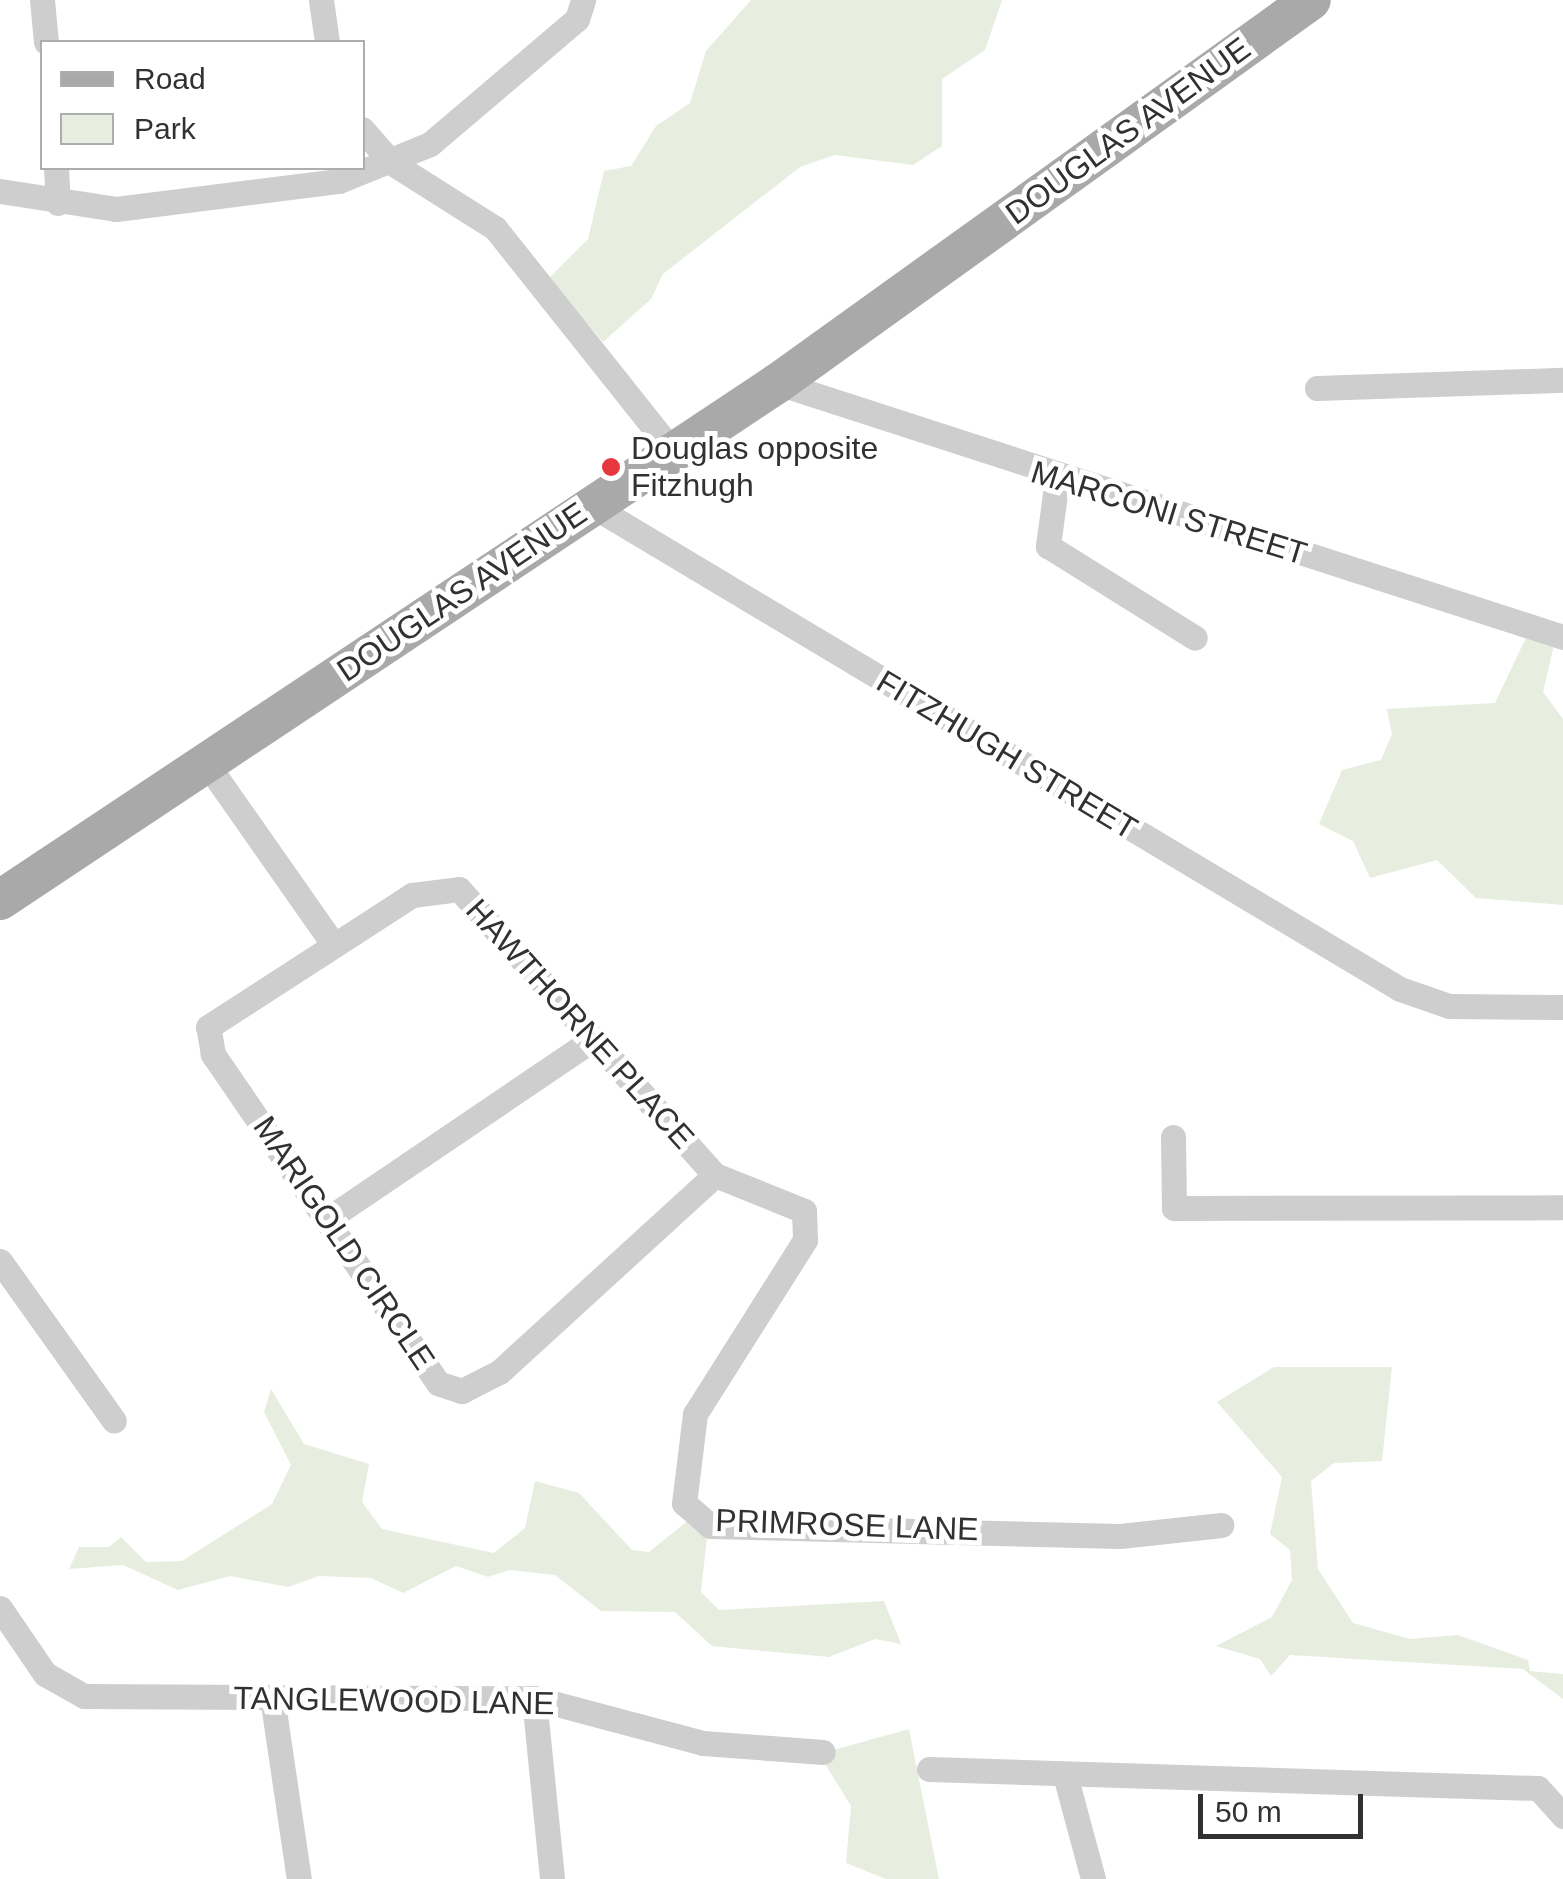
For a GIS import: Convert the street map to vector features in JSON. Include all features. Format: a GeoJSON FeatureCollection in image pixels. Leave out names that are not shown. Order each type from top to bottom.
{"type":"FeatureCollection","features":[{"type":"Feature","properties":{"kind":"main road","name":"DOUGLAS AVENUE"},"geometry":{"type":"LineString","coordinates":[[0,900],[778,383],[1311,0]]}},
{"type":"Feature","properties":{"kind":"street"},"geometry":{"type":"LineString","coordinates":[[42,0],[46,40]]}},
{"type":"Feature","properties":{"kind":"street"},"geometry":{"type":"LineString","coordinates":[[321,0],[327,40]]}},
{"type":"Feature","properties":{"kind":"street"},"geometry":{"type":"LineString","coordinates":[[0,192],[116,209],[339,180],[392,163],[430,144],[577,19],[583,0]]}},
{"type":"Feature","properties":{"kind":"street"},"geometry":{"type":"LineString","coordinates":[[365,132],[392,163],[495,228],[673,452]]}},
{"type":"Feature","properties":{"kind":"street"},"geometry":{"type":"LineString","coordinates":[[56,170],[58,203]]}},
{"type":"Feature","properties":{"kind":"street"},"geometry":{"type":"LineString","coordinates":[[1316,388],[1563,380]]}},
{"type":"Feature","properties":{"kind":"street","name":"MARCONI STREET"},"geometry":{"type":"LineString","coordinates":[[778,383],[1057,478],[1563,636]]}},
{"type":"Feature","properties":{"kind":"street"},"geometry":{"type":"LineString","coordinates":[[1057,478],[1048,546],[1196,638]]}},
{"type":"Feature","properties":{"kind":"street","name":"FITZHUGH STREET"},"geometry":{"type":"LineString","coordinates":[[591,505],[1426,1000],[1563,1007]]}},
{"type":"Feature","properties":{"kind":"street"},"geometry":{"type":"LineString","coordinates":[[207,764],[331,941]]}},
{"type":"Feature","properties":{"kind":"street","name":"HAWTHORNE PLACE"},"geometry":{"type":"LineString","coordinates":[[331,941],[412,894],[459,889],[715,1175],[804,1211]]}},
{"type":"Feature","properties":{"kind":"street","name":"MARIGOLD CIRCLE"},"geometry":{"type":"LineString","coordinates":[[331,941],[208,1027],[213,1054],[332,1216],[438,1382],[462,1391],[499,1372],[715,1175]]}},
{"type":"Feature","properties":{"kind":"street"},"geometry":{"type":"LineString","coordinates":[[332,1216],[593,1040]]}},
{"type":"Feature","properties":{"kind":"street"},"geometry":{"type":"LineString","coordinates":[[1173,1137],[1174,1208],[1563,1206]]}},
{"type":"Feature","properties":{"kind":"street","name":"PRIMROSE LANE"},"geometry":{"type":"LineString","coordinates":[[804,1211],[805,1240],[695,1414],[684,1503],[710,1526],[1120,1536],[1221,1524]]}},
{"type":"Feature","properties":{"kind":"street"},"geometry":{"type":"LineString","coordinates":[[0,1260],[114,1421]]}},
{"type":"Feature","properties":{"kind":"street","name":"TANGLEWOOD LANE"},"geometry":{"type":"LineString","coordinates":[[0,1608],[44,1674],[84,1696],[534,1698],[703,1744],[823,1752]]}},
{"type":"Feature","properties":{"kind":"street"},"geometry":{"type":"LineString","coordinates":[[272,1697],[299,1879]]}},
{"type":"Feature","properties":{"kind":"street"},"geometry":{"type":"LineString","coordinates":[[534,1698],[552,1879]]}},
{"type":"Feature","properties":{"kind":"street"},"geometry":{"type":"LineString","coordinates":[[929,1768],[1538,1788],[1563,1816]]}},
{"type":"Feature","properties":{"kind":"street"},"geometry":{"type":"LineString","coordinates":[[1065,1775],[1093,1879]]}},
{"type":"Feature","properties":{"kind":"green space"},"geometry":{"type":"Polygon","coordinates":[[[751,0],[1002,0],[985,50],[942,79],[942,146],[913,165],[835,155],[800,167],[663,274],[651,299],[603,342],[548,279],[588,239],[604,171],[631,166],[656,126],[690,103],[706,51],[751,0]]]}},
{"type":"Feature","properties":{"kind":"green space"},"geometry":{"type":"Polygon","coordinates":[[[1531,627],[1556,636],[1543,692],[1563,719],[1563,905],[1476,898],[1437,860],[1370,878],[1353,841],[1319,824],[1342,770],[1381,760],[1392,734],[1387,709],[1495,703],[1531,627]]]}},
{"type":"Feature","properties":{"kind":"green space"},"geometry":{"type":"Polygon","coordinates":[[[1274,1367],[1392,1367],[1382,1461],[1334,1463],[1311,1481],[1318,1569],[1353,1623],[1410,1639],[1458,1635],[1528,1660],[1530,1671],[1563,1674],[1563,1699],[1523,1669],[1290,1655],[1271,1676],[1260,1659],[1216,1646],[1272,1617],[1292,1580],[1290,1550],[1270,1534],[1282,1477],[1217,1402],[1274,1367]]]}},
{"type":"Feature","properties":{"kind":"green space"},"geometry":{"type":"Polygon","coordinates":[[[271,1389],[304,1444],[369,1464],[362,1502],[382,1529],[494,1553],[525,1528],[535,1481],[579,1493],[632,1550],[649,1552],[695,1515],[708,1528],[701,1592],[719,1610],[884,1601],[901,1644],[875,1639],[829,1657],[712,1646],[675,1612],[601,1611],[555,1575],[509,1570],[488,1577],[456,1566],[403,1593],[371,1578],[319,1576],[288,1587],[230,1576],[178,1590],[123,1565],[69,1569],[79,1547],[109,1547],[121,1537],[146,1562],[182,1561],[272,1504],[291,1465],[264,1412],[271,1389]]]}},
{"type":"Feature","properties":{"kind":"green space"},"geometry":{"type":"Polygon","coordinates":[[[909,1729],[939,1879],[886,1879],[846,1863],[851,1806],[819,1754],[909,1729]]]}},
{"type":"Feature","properties":{"kind":"place","name":"Douglas opposite Fitzhugh"},"geometry":{"type":"Point","coordinates":[611,467]}}]}
